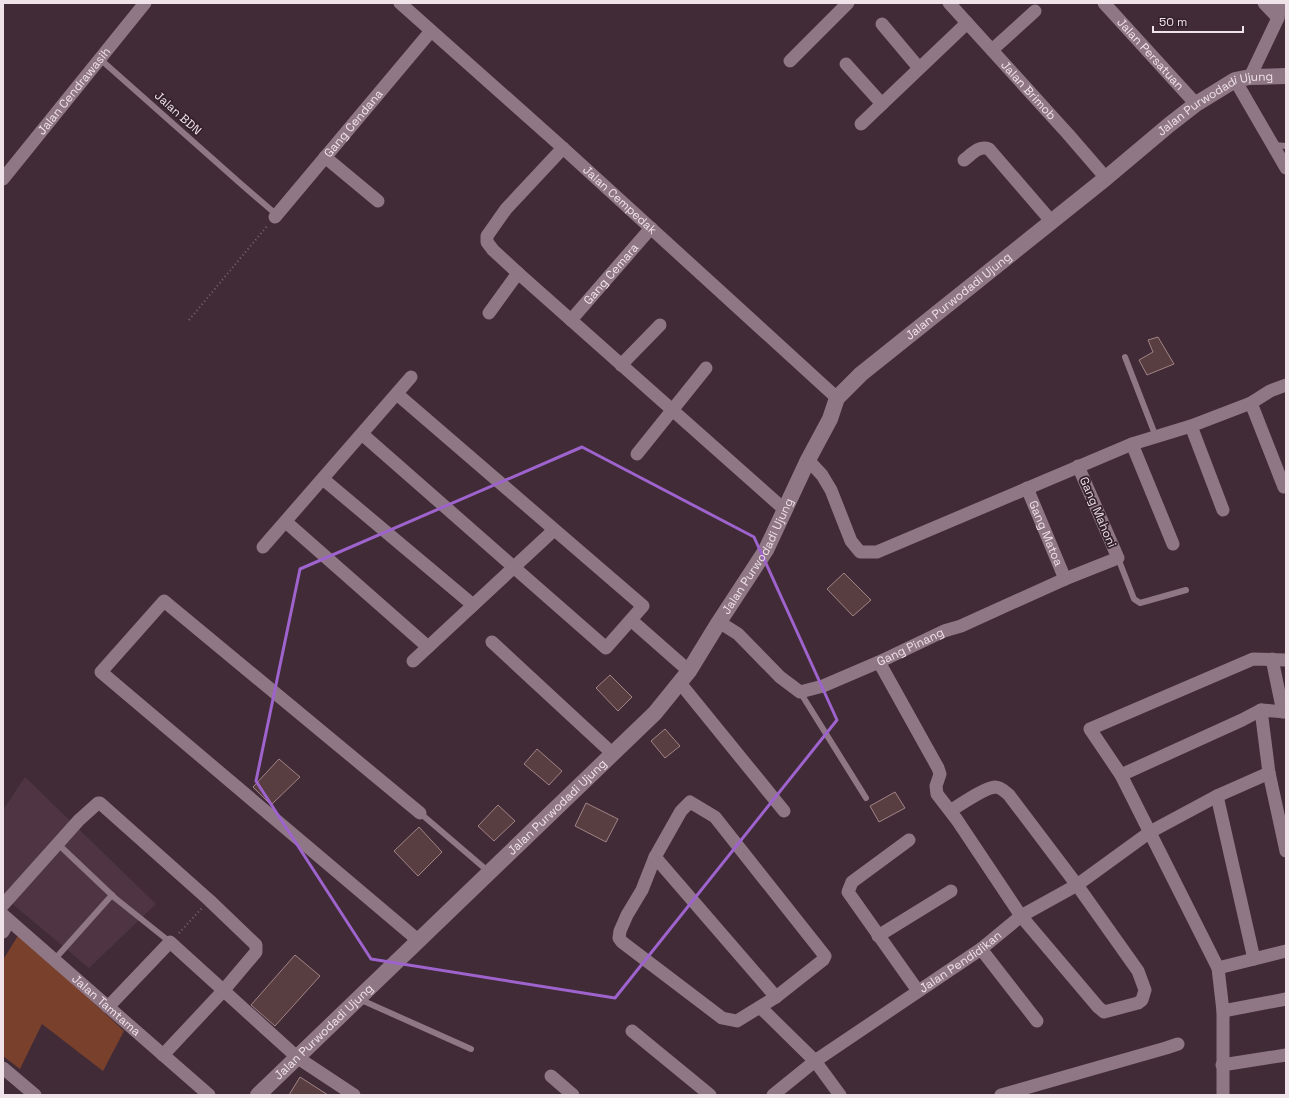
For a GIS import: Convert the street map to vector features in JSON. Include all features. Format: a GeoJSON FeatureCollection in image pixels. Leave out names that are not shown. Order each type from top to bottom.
{"type":"FeatureCollection","features":[{"type":"Feature","properties":{"kind":"street","name":"Jalan Cendrawasih"},"geometry":{"type":"LineString","coordinates":[[3,179],[145,3]]}},
{"type":"Feature","properties":{"kind":"street","name":"Jalan Cempedak"},"geometry":{"type":"LineString","coordinates":[[400,3],[563,148],[837,398]]}},
{"type":"Feature","properties":{"kind":"street"},"geometry":{"type":"LineString","coordinates":[[790,61],[848,3]]}},
{"type":"Feature","properties":{"kind":"street","name":"Jalan Persatuan"},"geometry":{"type":"LineString","coordinates":[[1104,3],[1196,104]]}},
{"type":"Feature","properties":{"kind":"street"},"geometry":{"type":"LineString","coordinates":[[1264,3],[1278,18]]}},
{"type":"Feature","properties":{"kind":"street"},"geometry":{"type":"LineString","coordinates":[[1280,3],[1278,18],[1242,78],[1273,145],[1286,168]]}},
{"type":"Feature","properties":{"kind":"street","name":"Jalan Brimob"},"geometry":{"type":"LineString","coordinates":[[957,6],[967,22],[1106,178]]}},
{"type":"Feature","properties":{"kind":"street"},"geometry":{"type":"LineString","coordinates":[[992,50],[1035,11]]}},
{"type":"Feature","properties":{"kind":"street"},"geometry":{"type":"LineString","coordinates":[[861,124],[967,22]]}},
{"type":"Feature","properties":{"kind":"street"},"geometry":{"type":"LineString","coordinates":[[882,24],[919,68]]}},
{"type":"Feature","properties":{"kind":"street","name":"Gang Cendana"},"geometry":{"type":"LineString","coordinates":[[276,216],[431,31]]}},
{"type":"Feature","properties":{"kind":"street"},"geometry":{"type":"LineString","coordinates":[[846,64],[882,104]]}},
{"type":"Feature","properties":{"kind":"street","name":"Jalan Purwodadi Ujung"},"geometry":{"type":"LineString","coordinates":[[258,1095],[655,713],[685,677],[766,550],[808,460],[830,419],[837,398],[861,374],[1052,222],[1196,104],[1242,78],[1286,76]]}},
{"type":"Feature","properties":{"kind":"street"},"geometry":{"type":"LineString","coordinates":[[964,160],[981,148],[985,147],[990,149],[1052,222]]}},
{"type":"Feature","properties":{"kind":"street"},"geometry":{"type":"LineString","coordinates":[[563,148],[506,209],[487,236],[487,242],[493,250],[518,273],[785,510]]}},
{"type":"Feature","properties":{"kind":"street"},"geometry":{"type":"LineString","coordinates":[[325,157],[378,201]]}},
{"type":"Feature","properties":{"kind":"street","name":"Gang Cemara"},"geometry":{"type":"LineString","coordinates":[[571,320],[651,228]]}},
{"type":"Feature","properties":{"kind":"street"},"geometry":{"type":"LineString","coordinates":[[489,313],[518,273]]}},
{"type":"Feature","properties":{"kind":"street"},"geometry":{"type":"LineString","coordinates":[[621,365],[660,325]]}},
{"type":"Feature","properties":{"kind":"street"},"geometry":{"type":"LineString","coordinates":[[637,454],[706,368]]}},
{"type":"Feature","properties":{"kind":"street"},"geometry":{"type":"LineString","coordinates":[[263,547],[411,377]]}},
{"type":"Feature","properties":{"kind":"street"},"geometry":{"type":"LineString","coordinates":[[808,460],[822,475],[831,490],[851,541],[860,552],[877,552],[1132,444],[1191,426],[1252,403],[1270,391],[1286,385]]}},
{"type":"Feature","properties":{"kind":"street"},"geometry":{"type":"LineString","coordinates":[[362,434],[606,648],[643,606],[396,394]]}},
{"type":"Feature","properties":{"kind":"street"},"geometry":{"type":"LineString","coordinates":[[1252,403],[1284,487]]}},
{"type":"Feature","properties":{"kind":"street"},"geometry":{"type":"LineString","coordinates":[[1191,426],[1223,510]]}},
{"type":"Feature","properties":{"kind":"street"},"geometry":{"type":"LineString","coordinates":[[1132,444],[1173,544]]}},
{"type":"Feature","properties":{"kind":"street","name":"Gang Mahoni"},"geometry":{"type":"LineString","coordinates":[[1078,466],[1118,558]]}},
{"type":"Feature","properties":{"kind":"street"},"geometry":{"type":"LineString","coordinates":[[323,479],[473,605]]}},
{"type":"Feature","properties":{"kind":"street","name":"Gang Matoa"},"geometry":{"type":"LineString","coordinates":[[1027,488],[1065,579]]}},
{"type":"Feature","properties":{"kind":"street"},"geometry":{"type":"LineString","coordinates":[[286,522],[428,647]]}},
{"type":"Feature","properties":{"kind":"street"},"geometry":{"type":"LineString","coordinates":[[413,661],[554,530]]}},
{"type":"Feature","properties":{"kind":"street","name":"Gang Pinang"},"geometry":{"type":"LineString","coordinates":[[800,692],[823,686],[878,662],[944,630],[961,626],[1065,579],[1118,558]]}},
{"type":"Feature","properties":{"kind":"street"},"geometry":{"type":"LineString","coordinates":[[419,941],[100,672],[164,600],[420,813]]}},
{"type":"Feature","properties":{"kind":"street"},"geometry":{"type":"LineString","coordinates":[[631,620],[685,677],[784,811]]}},
{"type":"Feature","properties":{"kind":"street"},"geometry":{"type":"LineString","coordinates":[[719,622],[738,634],[780,677],[800,692]]}},
{"type":"Feature","properties":{"kind":"street"},"geometry":{"type":"LineString","coordinates":[[492,642],[613,754]]}},
{"type":"Feature","properties":{"kind":"street"},"geometry":{"type":"LineString","coordinates":[[1223,1095],[1223,1011],[1218,968],[1121,775],[1090,729],[1252,659],[1286,660]]}},
{"type":"Feature","properties":{"kind":"street"},"geometry":{"type":"LineString","coordinates":[[1121,775],[1261,710],[1285,712],[1272,659]]}},
{"type":"Feature","properties":{"kind":"street"},"geometry":{"type":"LineString","coordinates":[[878,662],[938,768],[940,774],[936,786],[937,794],[1021,916],[1098,1007],[1104,1012],[1138,1003],[1142,1000],[1145,990],[1138,971],[1077,885],[1009,795],[1002,789],[995,787],[981,792],[950,812]]}},
{"type":"Feature","properties":{"kind":"street"},"geometry":{"type":"LineString","coordinates":[[1261,710],[1269,774],[1286,851]]}},
{"type":"Feature","properties":{"kind":"street","name":"Jalan Pendidikan"},"geometry":{"type":"LineString","coordinates":[[773,1095],[815,1061],[981,949],[1021,916],[1077,885],[1150,832],[1217,796],[1269,774]]}},
{"type":"Feature","properties":{"kind":"street"},"geometry":{"type":"LineString","coordinates":[[1217,796],[1254,959]]}},
{"type":"Feature","properties":{"kind":"street"},"geometry":{"type":"LineString","coordinates":[[690,802],[715,817],[825,956],[823,960],[776,997],[737,1021],[722,1018],[622,942],[619,938],[626,914],[642,890],[655,857],[681,811],[690,802]]}},
{"type":"Feature","properties":{"kind":"street"},"geometry":{"type":"LineString","coordinates":[[3,905],[96,804],[100,803],[209,900],[256,945],[257,949],[223,991],[163,1055]]}},
{"type":"Feature","properties":{"kind":"street"},"geometry":{"type":"LineString","coordinates":[[909,840],[852,882],[848,892],[918,991]]}},
{"type":"Feature","properties":{"kind":"street"},"geometry":{"type":"LineString","coordinates":[[655,857],[776,997]]}},
{"type":"Feature","properties":{"kind":"street"},"geometry":{"type":"LineString","coordinates":[[878,936],[951,891]]}},
{"type":"Feature","properties":{"kind":"street","name":"Jalan Tamtama"},"geometry":{"type":"LineString","coordinates":[[5,923],[54,960],[209,1095]]}},
{"type":"Feature","properties":{"kind":"street"},"geometry":{"type":"LineString","coordinates":[[108,1007],[170,942],[298,1058],[354,1095]]}},
{"type":"Feature","properties":{"kind":"street"},"geometry":{"type":"LineString","coordinates":[[981,949],[1037,1021]]}},
{"type":"Feature","properties":{"kind":"street"},"geometry":{"type":"LineString","coordinates":[[1218,968],[1286,951]]}},
{"type":"Feature","properties":{"kind":"street"},"geometry":{"type":"LineString","coordinates":[[1223,1011],[1286,999]]}},
{"type":"Feature","properties":{"kind":"street"},"geometry":{"type":"LineString","coordinates":[[760,1007],[815,1061],[840,1095]]}},
{"type":"Feature","properties":{"kind":"street"},"geometry":{"type":"LineString","coordinates":[[632,1031],[710,1095]]}},
{"type":"Feature","properties":{"kind":"street"},"geometry":{"type":"LineString","coordinates":[[1001,1095],[1178,1044]]}},
{"type":"Feature","properties":{"kind":"street"},"geometry":{"type":"LineString","coordinates":[[1222,1065],[1286,1054]]}},
{"type":"Feature","properties":{"kind":"street"},"geometry":{"type":"LineString","coordinates":[[3,1068],[34,1095]]}},
{"type":"Feature","properties":{"kind":"street"},"geometry":{"type":"LineString","coordinates":[[551,1076],[573,1095]]}},
{"type":"Feature","properties":{"kind":"lane","name":"Jalan BDN"},"geometry":{"type":"LineString","coordinates":[[100,59],[276,216]]}},
{"type":"Feature","properties":{"kind":"lane"},"geometry":{"type":"LineString","coordinates":[[1273,145],[1286,146]]}},
{"type":"Feature","properties":{"kind":"lane"},"geometry":{"type":"LineString","coordinates":[[1125,357],[1156,437]]}},
{"type":"Feature","properties":{"kind":"lane"},"geometry":{"type":"LineString","coordinates":[[1118,558],[1136,602],[1140,603],[1186,590]]}},
{"type":"Feature","properties":{"kind":"lane"},"geometry":{"type":"LineString","coordinates":[[800,692],[866,798]]}},
{"type":"Feature","properties":{"kind":"lane"},"geometry":{"type":"LineString","coordinates":[[420,813],[490,873]]}},
{"type":"Feature","properties":{"kind":"lane"},"geometry":{"type":"LineString","coordinates":[[58,844],[112,895],[170,942]]}},
{"type":"Feature","properties":{"kind":"lane"},"geometry":{"type":"LineString","coordinates":[[54,960],[112,895]]}},
{"type":"Feature","properties":{"kind":"lane"},"geometry":{"type":"LineString","coordinates":[[359,999],[470,1049]]}},
{"type":"Feature","properties":{"kind":"path"},"geometry":{"type":"LineString","coordinates":[[189,320],[276,216]]}},
{"type":"Feature","properties":{"kind":"path"},"geometry":{"type":"LineString","coordinates":[[170,942],[209,900]]}},
{"type":"Feature","properties":{"kind":"highlighted area"},"geometry":{"type":"Polygon","coordinates":[[[582,447],[754,537],[837,720],[615,998],[371,959],[256,781],[300,569],[582,447]]]}},
{"type":"Feature","properties":{"kind":"shaded area"},"geometry":{"type":"Polygon","coordinates":[[[25,777],[156,904],[89,968],[3,896],[3,810],[25,777]]]}},
{"type":"Feature","properties":{"kind":"shaded area"},"geometry":{"type":"Polygon","coordinates":[[[19,934],[124,1031],[103,1071],[42,1024],[20,1069],[3,1056],[3,960],[19,934]]]}},
{"type":"Feature","properties":{"kind":"building"},"geometry":{"type":"Polygon","coordinates":[[[1158,337],[1174,364],[1147,375],[1139,360],[1153,352],[1148,340],[1158,337]]]}},
{"type":"Feature","properties":{"kind":"building"},"geometry":{"type":"Polygon","coordinates":[[[844,573],[871,600],[853,616],[827,589],[844,573]]]}},
{"type":"Feature","properties":{"kind":"building"},"geometry":{"type":"Polygon","coordinates":[[[610,675],[632,697],[618,711],[596,688],[610,675]]]}},
{"type":"Feature","properties":{"kind":"building"},"geometry":{"type":"Polygon","coordinates":[[[665,729],[680,746],[665,758],[651,741],[665,729]]]}},
{"type":"Feature","properties":{"kind":"building"},"geometry":{"type":"Polygon","coordinates":[[[537,749],[562,771],[549,785],[524,764],[537,749]]]}},
{"type":"Feature","properties":{"kind":"building"},"geometry":{"type":"Polygon","coordinates":[[[279,759],[300,777],[271,805],[253,787],[279,759]]]}},
{"type":"Feature","properties":{"kind":"building"},"geometry":{"type":"Polygon","coordinates":[[[895,792],[905,808],[879,822],[870,806],[895,792]]]}},
{"type":"Feature","properties":{"kind":"building"},"geometry":{"type":"Polygon","coordinates":[[[586,803],[618,819],[606,842],[575,826],[586,803]]]}},
{"type":"Feature","properties":{"kind":"building"},"geometry":{"type":"Polygon","coordinates":[[[498,805],[515,821],[494,841],[478,826],[498,805]]]}},
{"type":"Feature","properties":{"kind":"building"},"geometry":{"type":"Polygon","coordinates":[[[419,827],[442,852],[418,876],[394,851],[419,827]]]}},
{"type":"Feature","properties":{"kind":"building"},"geometry":{"type":"Polygon","coordinates":[[[295,955],[320,976],[275,1026],[251,1005],[295,955]]]}},
{"type":"Feature","properties":{"kind":"building"},"geometry":{"type":"Polygon","coordinates":[[[300,1077],[328,1095],[289,1095],[300,1077]]]}}]}
